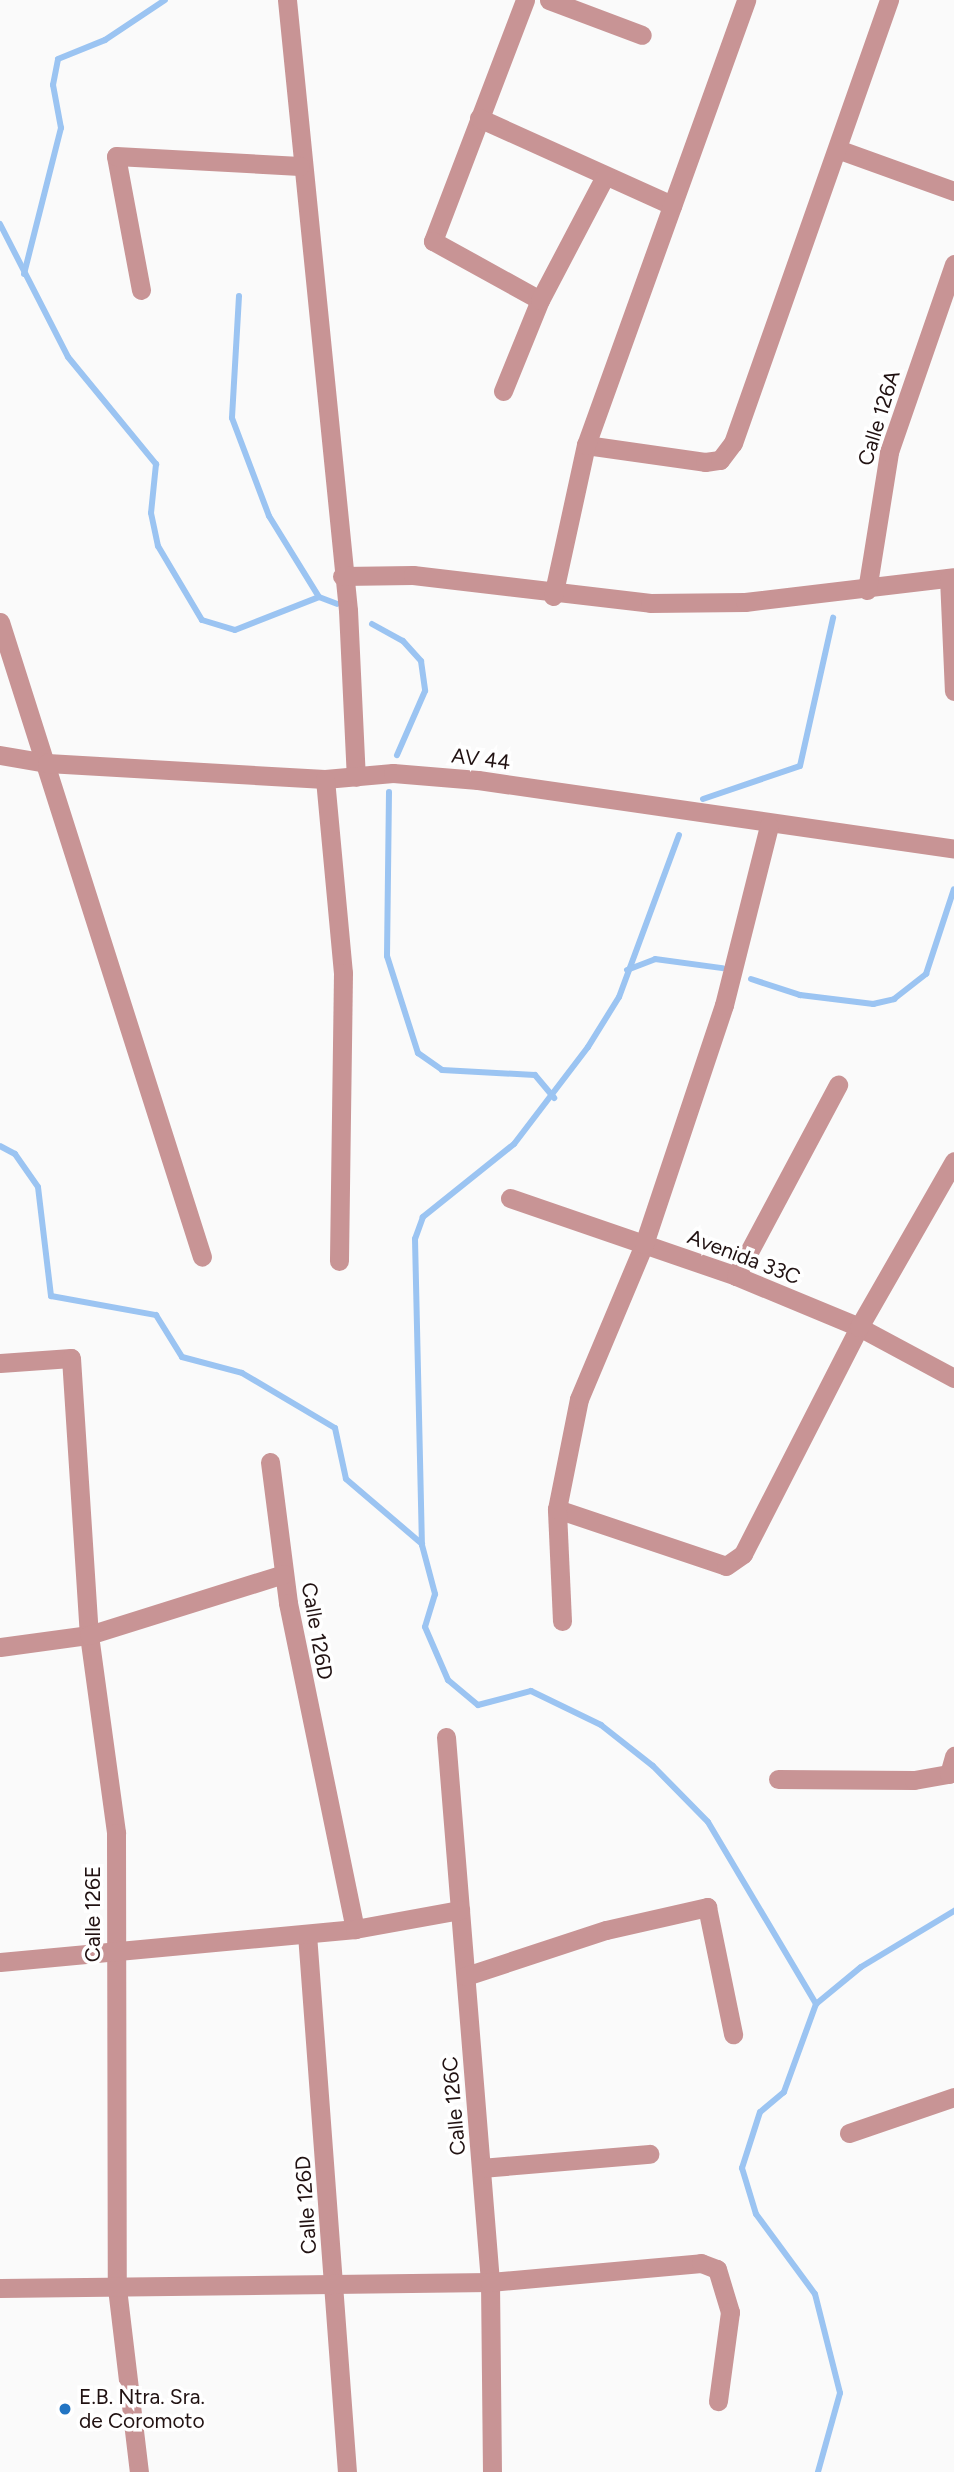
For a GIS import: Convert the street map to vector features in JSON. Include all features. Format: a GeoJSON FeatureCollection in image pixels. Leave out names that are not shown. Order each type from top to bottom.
{"type":"FeatureCollection","features":[{"type":"Feature","properties":{"kind":"street"},"geometry":{"type":"LineString","coordinates":[[287,0],[300,166],[342,576],[356,777]]}},
{"type":"Feature","properties":{"kind":"street"},"geometry":{"type":"LineString","coordinates":[[525,0],[433,241],[540,300]]}},
{"type":"Feature","properties":{"kind":"street"},"geometry":{"type":"LineString","coordinates":[[549,0],[642,35]]}},
{"type":"Feature","properties":{"kind":"street"},"geometry":{"type":"LineString","coordinates":[[553,596],[586,446],[746,0]]}},
{"type":"Feature","properties":{"kind":"street"},"geometry":{"type":"LineString","coordinates":[[586,446],[643,458],[720,460],[733,443],[840,150],[889,0]]}},
{"type":"Feature","properties":{"kind":"street"},"geometry":{"type":"LineString","coordinates":[[479,118],[672,205]]}},
{"type":"Feature","properties":{"kind":"street"},"geometry":{"type":"LineString","coordinates":[[840,150],[954,191]]}},
{"type":"Feature","properties":{"kind":"street"},"geometry":{"type":"LineString","coordinates":[[141,290],[116,156],[300,166]]}},
{"type":"Feature","properties":{"kind":"street"},"geometry":{"type":"LineString","coordinates":[[503,390],[540,300],[605,176]]}},
{"type":"Feature","properties":{"kind":"street","name":"Calle 126A"},"geometry":{"type":"LineString","coordinates":[[867,590],[889,452],[954,264]]}},
{"type":"Feature","properties":{"kind":"street"},"geometry":{"type":"LineString","coordinates":[[342,576],[413,575],[553,596],[732,602],[867,590],[951,578],[954,691]]}},
{"type":"Feature","properties":{"kind":"street"},"geometry":{"type":"LineString","coordinates":[[0,622],[202,1257]]}},
{"type":"Feature","properties":{"kind":"street","name":"AV 44"},"geometry":{"type":"LineString","coordinates":[[0,755],[47,763],[325,779],[393,773],[478,780],[769,827],[954,849]]}},
{"type":"Feature","properties":{"kind":"street"},"geometry":{"type":"LineString","coordinates":[[325,779],[343,973],[339,1261]]}},
{"type":"Feature","properties":{"kind":"street"},"geometry":{"type":"LineString","coordinates":[[562,1621],[556,1508],[579,1399],[644,1244],[724,1005],[769,827]]}},
{"type":"Feature","properties":{"kind":"street"},"geometry":{"type":"LineString","coordinates":[[736,1276],[838,1085]]}},
{"type":"Feature","properties":{"kind":"street"},"geometry":{"type":"LineString","coordinates":[[556,1508],[726,1566],[743,1553],[859,1327],[954,1161]]}},
{"type":"Feature","properties":{"kind":"street","name":"Avenida 33C"},"geometry":{"type":"LineString","coordinates":[[510,1198],[736,1276],[859,1327],[954,1378]]}},
{"type":"Feature","properties":{"kind":"street","name":"Calle 126E"},"geometry":{"type":"LineString","coordinates":[[0,1363],[71,1358],[89,1635],[116,1833],[117,2288],[139,2472]]}},
{"type":"Feature","properties":{"kind":"street","name":"Calle 126D"},"geometry":{"type":"LineString","coordinates":[[270,1462],[284,1574],[355,1929]]}},
{"type":"Feature","properties":{"kind":"street"},"geometry":{"type":"LineString","coordinates":[[0,1647],[89,1635],[284,1574]]}},
{"type":"Feature","properties":{"kind":"street","name":"Calle 126C"},"geometry":{"type":"LineString","coordinates":[[446,1737],[490,2282],[492,2472]]}},
{"type":"Feature","properties":{"kind":"street"},"geometry":{"type":"LineString","coordinates":[[778,1779],[914,1780],[949,1774],[954,1756]]}},
{"type":"Feature","properties":{"kind":"street"},"geometry":{"type":"LineString","coordinates":[[466,1976],[606,1930],[707,1908],[733,2034]]}},
{"type":"Feature","properties":{"kind":"street"},"geometry":{"type":"LineString","coordinates":[[0,1962],[355,1929],[460,1910]]}},
{"type":"Feature","properties":{"kind":"street","name":"Calle 126D"},"geometry":{"type":"LineString","coordinates":[[307,1934],[347,2472]]}},
{"type":"Feature","properties":{"kind":"street"},"geometry":{"type":"LineString","coordinates":[[849,2133],[954,2097]]}},
{"type":"Feature","properties":{"kind":"street"},"geometry":{"type":"LineString","coordinates":[[481,2168],[649,2154]]}},
{"type":"Feature","properties":{"kind":"street"},"geometry":{"type":"LineString","coordinates":[[0,2288],[117,2288],[334,2281],[490,2282],[701,2263],[717,2269],[730,2312],[718,2401]]}},
{"type":"Feature","properties":{"kind":"waterway"},"geometry":{"type":"LineString","coordinates":[[24,274],[61,128],[53,85],[58,59],[105,40],[165,0]]}},
{"type":"Feature","properties":{"kind":"waterway"},"geometry":{"type":"LineString","coordinates":[[0,224],[68,357],[156,464],[151,513],[158,546],[202,620],[235,630],[319,597],[337,604]]}},
{"type":"Feature","properties":{"kind":"waterway"},"geometry":{"type":"LineString","coordinates":[[239,296],[232,418],[269,516],[319,597]]}},
{"type":"Feature","properties":{"kind":"waterway"},"geometry":{"type":"LineString","coordinates":[[703,799],[800,766],[833,618]]}},
{"type":"Feature","properties":{"kind":"waterway"},"geometry":{"type":"LineString","coordinates":[[372,624],[403,641],[421,661],[425,691],[397,755]]}},
{"type":"Feature","properties":{"kind":"waterway"},"geometry":{"type":"LineString","coordinates":[[389,792],[387,956],[418,1053],[442,1070],[535,1075],[554,1098]]}},
{"type":"Feature","properties":{"kind":"waterway"},"geometry":{"type":"LineString","coordinates":[[679,835],[619,997],[588,1047],[514,1144],[423,1217],[415,1239],[422,1545],[435,1594],[425,1627],[448,1680],[478,1705],[531,1691],[601,1725],[653,1766],[708,1822],[816,2004],[784,2092],[760,2112],[742,2168],[756,2214],[815,2294],[840,2393],[818,2472]]}},
{"type":"Feature","properties":{"kind":"waterway"},"geometry":{"type":"LineString","coordinates":[[751,979],[800,995],[873,1004],[894,999],[926,974],[954,889]]}},
{"type":"Feature","properties":{"kind":"waterway"},"geometry":{"type":"LineString","coordinates":[[627,970],[655,959],[722,968]]}},
{"type":"Feature","properties":{"kind":"waterway"},"geometry":{"type":"LineString","coordinates":[[0,1146],[15,1154],[38,1187],[51,1296],[156,1315],[182,1357],[242,1373],[335,1428],[346,1479],[422,1544]]}},
{"type":"Feature","properties":{"kind":"waterway"},"geometry":{"type":"LineString","coordinates":[[816,2004],[861,1967],[954,1911]]}},
{"type":"Feature","properties":{"kind":"place","name":"E.B. Ntra. Sra. de Coromoto"},"geometry":{"type":"Point","coordinates":[65,2409]}}]}
